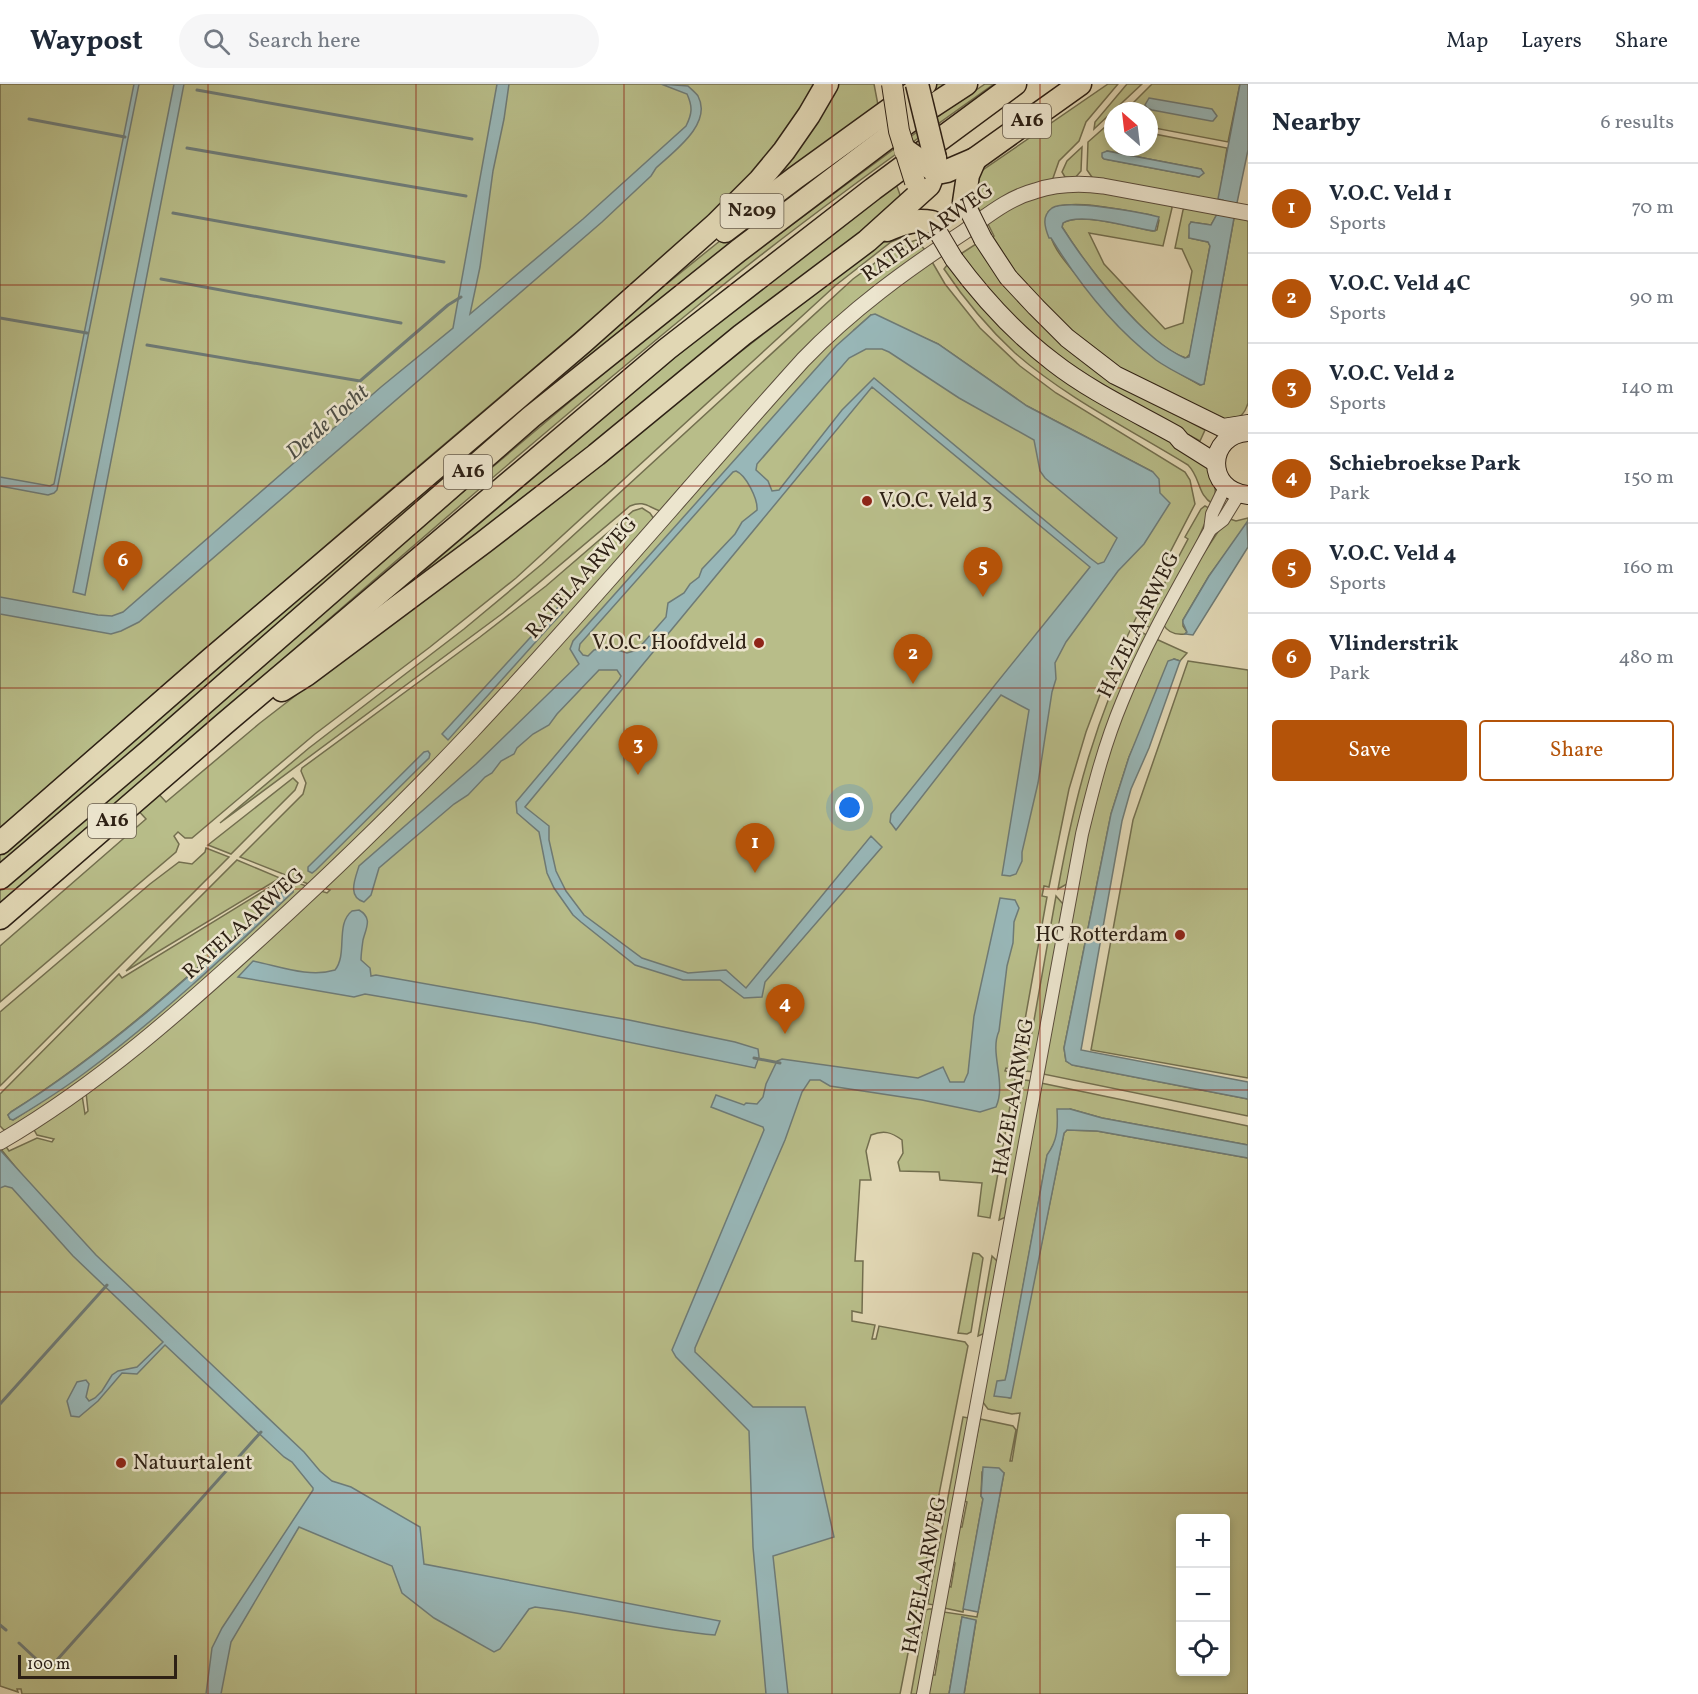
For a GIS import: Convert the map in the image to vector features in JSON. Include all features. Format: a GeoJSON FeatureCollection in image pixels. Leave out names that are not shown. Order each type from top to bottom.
{"type":"FeatureCollection","features":[{"type":"Feature","properties":{"kind":"highway","name":"A16"},"geometry":{"type":"LineString","coordinates":[[0,843],[211,659],[582,343],[716,224],[760,180],[790,142],[827,84]]}},
{"type":"Feature","properties":{"kind":"highway"},"geometry":{"type":"LineString","coordinates":[[917,84],[934,171]]}},
{"type":"Feature","properties":{"kind":"highway","name":"N209"},"geometry":{"type":"LineString","coordinates":[[582,343],[795,178],[926,84]]}},
{"type":"Feature","properties":{"kind":"highway","name":"A16"},"geometry":{"type":"LineString","coordinates":[[0,878],[176,728],[531,417],[738,251],[908,122],[966,84]]}},
{"type":"Feature","properties":{"kind":"highway","name":"A16"},"geometry":{"type":"LineString","coordinates":[[0,918],[224,724],[667,350],[873,189],[1015,84]]}},
{"type":"Feature","properties":{"kind":"highway","name":"A16"},"geometry":{"type":"LineString","coordinates":[[224,724],[306,675],[596,455],[742,335],[867,240],[934,171],[975,159],[1080,84]]}},
{"type":"Feature","properties":{"kind":"highway"},"geometry":{"type":"LineString","coordinates":[[905,150],[934,171]]}},
{"type":"Feature","properties":{"kind":"highway"},"geometry":{"type":"LineString","coordinates":[[967,206],[968,175],[975,159]]}},
{"type":"Feature","properties":{"kind":"highway","name":"A16"},"geometry":{"type":"LineString","coordinates":[[867,240],[907,222],[935,227]]}},
{"type":"Feature","properties":{"kind":"main road"},"geometry":{"type":"LineString","coordinates":[[892,84],[897,120],[905,150]]}},
{"type":"Feature","properties":{"kind":"main road","name":"N209"},"geometry":{"type":"LineString","coordinates":[[926,84],[934,171]]}},
{"type":"Feature","properties":{"kind":"main road"},"geometry":{"type":"LineString","coordinates":[[934,171],[954,184],[983,239],[1008,277],[1067,338],[1115,375],[1167,401],[1195,422],[1242,429]]}},
{"type":"Feature","properties":{"kind":"main road"},"geometry":{"type":"LineString","coordinates":[[934,171],[935,227],[954,259],[1003,317],[1054,363],[1176,435],[1181,441],[1217,459]]}},
{"type":"Feature","properties":{"kind":"main road"},"geometry":{"type":"LineString","coordinates":[[1241,490],[1217,474],[1217,459],[1242,429]]}},
{"type":"Feature","properties":{"kind":"street","name":"RATELAARWEG"},"geometry":{"type":"LineString","coordinates":[[0,1142],[82,1090],[152,1035],[352,853],[421,784],[529,669],[803,360],[840,323],[883,288],[1011,200],[1035,190],[1085,184],[1248,213]]}},
{"type":"Feature","properties":{"kind":"street","name":"HAZELAARWEG"},"geometry":{"type":"LineString","coordinates":[[923,1694],[1080,845],[1095,779],[1122,702],[1149,641],[1210,530],[1212,514],[1241,490]]}},
{"type":"Feature","properties":{"kind":"green space"},"geometry":{"type":"Polygon","coordinates":[[[0,84],[816,84],[803,108],[752,176],[659,262],[107,735],[726,236],[931,84],[951,84],[779,210],[432,518],[611,367],[747,258],[944,112],[985,84],[994,84],[885,162],[707,298],[494,476],[145,779],[166,802],[260,723],[876,247],[904,229],[913,233],[891,242],[836,285],[516,578],[315,734],[192,838],[185,838],[178,832],[174,836],[179,844],[176,852],[0,1002],[0,946],[146,819],[125,796],[0,905],[0,890],[23,871],[0,866],[0,854],[22,834],[0,830],[0,84]]]}},
{"type":"Feature","properties":{"kind":"green space"},"geometry":{"type":"Polygon","coordinates":[[[831,84],[874,84],[878,105],[763,190],[831,84]]]}},
{"type":"Feature","properties":{"kind":"green space"},"geometry":{"type":"Polygon","coordinates":[[[1108,84],[1118,84],[1086,122],[1079,141],[1059,161],[1052,181],[981,212],[975,205],[977,174],[1108,84]]]}},
{"type":"Feature","properties":{"kind":"green space"},"geometry":{"type":"Polygon","coordinates":[[[1127,84],[1142,84],[1123,102],[1112,102],[1127,84]]]}},
{"type":"Feature","properties":{"kind":"green space"},"geometry":{"type":"Polygon","coordinates":[[[1152,84],[1240,84],[1228,142],[1158,129],[1158,102],[1134,102],[1152,84]]]}},
{"type":"Feature","properties":{"kind":"green space"},"geometry":{"type":"Polygon","coordinates":[[[1104,111],[1104,120],[1094,129],[1095,122],[1104,111]]]}},
{"type":"Feature","properties":{"kind":"green space"},"geometry":{"type":"Polygon","coordinates":[[[1104,128],[1103,158],[1199,177],[1201,169],[1133,156],[1158,156],[1158,135],[1227,148],[1219,199],[1223,200],[1222,203],[1094,180],[1087,170],[1088,142],[1104,128]]]}},
{"type":"Feature","properties":{"kind":"green space"},"geometry":{"type":"Polygon","coordinates":[[[1082,147],[1081,171],[1074,179],[1065,177],[1062,172],[1067,161],[1082,147]]]}},
{"type":"Feature","properties":{"kind":"green space"},"geometry":{"type":"Polygon","coordinates":[[[895,181],[903,203],[688,374],[341,641],[673,359],[895,181]]]}},
{"type":"Feature","properties":{"kind":"green space"},"geometry":{"type":"Polygon","coordinates":[[[1079,188],[1171,203],[1172,208],[1163,246],[1089,233],[1104,264],[1165,329],[1183,323],[1192,271],[1182,249],[1175,248],[1183,210],[1186,206],[1217,215],[1211,225],[1191,222],[1189,238],[1208,242],[1210,246],[1190,354],[1186,358],[1171,351],[1136,321],[1085,261],[1062,227],[1063,223],[1081,219],[1106,221],[1153,231],[1157,230],[1159,220],[1151,215],[1082,205],[1056,207],[1048,212],[1050,233],[1055,247],[1106,311],[1133,339],[1163,363],[1200,385],[1204,384],[1234,218],[1248,218],[1248,403],[1244,413],[1239,417],[1229,422],[1155,390],[1096,353],[1026,288],[993,237],[987,222],[1025,199],[1079,188]]]}},
{"type":"Feature","properties":{"kind":"green space"},"geometry":{"type":"Polygon","coordinates":[[[916,240],[925,250],[880,282],[835,319],[660,511],[642,504],[630,506],[503,613],[220,823],[309,748],[464,629],[542,564],[853,279],[898,246],[916,240]]]}},
{"type":"Feature","properties":{"kind":"green space"},"geometry":{"type":"Polygon","coordinates":[[[979,242],[993,264],[1149,400],[1205,430],[1200,441],[1101,388],[1034,340],[959,255],[979,242]]]}},
{"type":"Feature","properties":{"kind":"green space"},"geometry":{"type":"Polygon","coordinates":[[[931,260],[945,284],[980,328],[1020,366],[1056,393],[1185,472],[1190,480],[1195,504],[1101,692],[1069,789],[1049,887],[1044,886],[1042,896],[1047,897],[1016,1070],[1006,1068],[1005,1071],[1016,1073],[990,1218],[978,1216],[982,1183],[940,1180],[939,1172],[900,1171],[898,1162],[903,1153],[902,1140],[894,1135],[884,1132],[871,1135],[866,1151],[871,1180],[860,1180],[855,1261],[863,1261],[862,1313],[852,1311],[852,1321],[875,1325],[872,1339],[876,1339],[879,1326],[965,1342],[968,1346],[900,1694],[22,1694],[21,1689],[17,1689],[18,1692],[0,1686],[0,1163],[18,1170],[0,1148],[5,1145],[9,1151],[37,1138],[52,1142],[54,1139],[37,1135],[33,1128],[82,1095],[85,1114],[88,1111],[86,1092],[321,891],[327,893],[330,890],[324,888],[803,368],[844,327],[931,260]],[[871,315],[854,330],[1153,472],[1027,406],[938,344],[871,315]]]}},
{"type":"Feature","properties":{"kind":"green space"},"geometry":{"type":"Polygon","coordinates":[[[948,264],[976,298],[1205,462],[1215,487],[1213,504],[1204,496],[1188,465],[1077,399],[1015,353],[960,291],[944,269],[948,264]]]}},
{"type":"Feature","properties":{"kind":"green space"},"geometry":{"type":"Polygon","coordinates":[[[1205,506],[1211,509],[1191,555],[1151,628],[1143,624],[1188,539],[1185,537],[1205,506]]]}},
{"type":"Feature","properties":{"kind":"green space"},"geometry":{"type":"Polygon","coordinates":[[[642,508],[654,519],[461,735],[311,885],[240,857],[303,794],[306,783],[302,768],[480,637],[546,586],[633,511],[642,508]]]}},
{"type":"Feature","properties":{"kind":"green space"},"geometry":{"type":"Polygon","coordinates":[[[1227,518],[1236,521],[1248,518],[1248,523],[1209,576],[1183,620],[1183,626],[1187,632],[1185,634],[1173,633],[1163,624],[1196,565],[1227,518]]]}},
{"type":"Feature","properties":{"kind":"green space"},"geometry":{"type":"Polygon","coordinates":[[[1138,631],[1147,635],[1067,884],[1058,889],[1072,821],[1089,757],[1110,695],[1138,631]]]}},
{"type":"Feature","properties":{"kind":"green space"},"geometry":{"type":"Polygon","coordinates":[[[1156,639],[1187,653],[1180,661],[1174,659],[1129,757],[1111,814],[1064,1048],[1066,1061],[1073,1065],[1248,1099],[1248,1116],[1043,1074],[1082,855],[1115,730],[1156,639]]]}},
{"type":"Feature","properties":{"kind":"green space","name":"HC Rotterdam"},"geometry":{"type":"Polygon","coordinates":[[[1188,661],[1248,670],[1248,1078],[1091,1050],[1133,820],[1188,661]]]}},
{"type":"Feature","properties":{"kind":"green space"},"geometry":{"type":"Polygon","coordinates":[[[293,778],[298,783],[295,790],[231,854],[208,845],[293,778]]]}},
{"type":"Feature","properties":{"kind":"green space"},"geometry":{"type":"Polygon","coordinates":[[[206,848],[229,857],[0,1086],[0,1012],[150,884],[179,862],[192,864],[205,852],[206,848]]]}},
{"type":"Feature","properties":{"kind":"green space"},"geometry":{"type":"Polygon","coordinates":[[[237,860],[280,878],[126,971],[237,860]]]}},
{"type":"Feature","properties":{"kind":"green space"},"geometry":{"type":"Polygon","coordinates":[[[283,879],[309,887],[128,1047],[10,1130],[4,1130],[0,1126],[0,1094],[119,974],[122,978],[283,879]],[[288,887],[120,1034],[11,1112],[8,1115],[10,1119],[13,1120],[40,1103],[231,950],[293,892],[293,888],[288,887]]]}},
{"type":"Feature","properties":{"kind":"green space"},"geometry":{"type":"Polygon","coordinates":[[[1056,896],[1063,904],[1035,1072],[1025,1071],[1056,896]]]}},
{"type":"Feature","properties":{"kind":"green space"},"geometry":{"type":"Polygon","coordinates":[[[1024,1080],[1033,1081],[1006,1217],[999,1220],[1024,1080]]]}},
{"type":"Feature","properties":{"kind":"green space"},"geometry":{"type":"Polygon","coordinates":[[[1041,1083],[1248,1126],[1248,1145],[1102,1118],[1070,1109],[1047,1156],[1003,1396],[1010,1398],[1064,1133],[1067,1130],[1097,1131],[1248,1158],[1248,1694],[964,1694],[976,1621],[962,1617],[949,1694],[928,1694],[932,1675],[935,1675],[939,1651],[936,1650],[944,1612],[977,1617],[1004,1473],[982,1472],[981,1496],[983,1499],[963,1612],[944,1608],[948,1586],[951,1587],[955,1563],[953,1561],[959,1527],[962,1527],[967,1502],[964,1501],[980,1419],[1013,1426],[1016,1430],[1010,1461],[1012,1461],[1020,1413],[1012,1414],[988,1409],[982,1401],[1041,1083]]]}},
{"type":"Feature","properties":{"kind":"green space"},"geometry":{"type":"Polygon","coordinates":[[[973,1253],[983,1258],[971,1332],[958,1333],[973,1253]]]}},
{"type":"Feature","properties":{"kind":"green space"},"geometry":{"type":"Polygon","coordinates":[[[992,1256],[998,1262],[986,1330],[978,1336],[992,1256]]]}},
{"type":"Feature","properties":{"kind":"green space"},"geometry":{"type":"Polygon","coordinates":[[[963,1417],[969,1418],[934,1605],[928,1604],[963,1417]]]}},
{"type":"Feature","properties":{"kind":"green space"},"geometry":{"type":"Polygon","coordinates":[[[933,1609],[918,1694],[911,1694],[926,1610],[933,1609]]]}},
{"type":"Feature","properties":{"kind":"water"},"geometry":{"type":"Polygon","coordinates":[[[134,84],[139,84],[57,490],[48,495],[0,486],[0,477],[50,486],[54,484],[134,84]]]}},
{"type":"Feature","properties":{"kind":"water"},"geometry":{"type":"Polygon","coordinates":[[[174,84],[184,84],[85,595],[73,592],[174,84]]]}},
{"type":"Feature","properties":{"kind":"water"},"geometry":{"type":"Polygon","coordinates":[[[497,84],[509,84],[493,171],[480,267],[470,314],[583,219],[686,126],[691,110],[687,94],[661,84],[688,86],[698,96],[701,106],[700,117],[696,127],[681,146],[602,222],[139,622],[111,634],[0,614],[0,597],[98,615],[112,616],[123,612],[381,387],[453,328],[497,84]]]}},
{"type":"Feature","properties":{"kind":"water"},"geometry":{"type":"Polygon","coordinates":[[[1240,84],[1248,84],[1248,150],[1237,203],[1233,203],[1234,218],[1204,384],[1201,385],[1156,360],[1111,319],[1085,288],[1049,238],[1045,218],[1052,208],[1072,205],[1159,217],[1155,231],[1082,219],[1063,223],[1062,227],[1101,281],[1134,319],[1168,349],[1185,358],[1189,357],[1210,246],[1208,242],[1189,238],[1189,225],[1191,222],[1211,225],[1217,214],[1220,215],[1223,200],[1218,199],[1240,84]]]}},
{"type":"Feature","properties":{"kind":"water"},"geometry":{"type":"Polygon","coordinates":[[[1149,98],[1212,109],[1217,116],[1211,121],[1158,111],[1158,102],[1147,102],[1149,98]]]}},
{"type":"Feature","properties":{"kind":"water"},"geometry":{"type":"Polygon","coordinates":[[[1104,152],[1104,156],[1133,156],[1201,169],[1204,173],[1199,177],[1104,159],[1102,153],[1104,152]]]}},
{"type":"Feature","properties":{"kind":"water"},"geometry":{"type":"Polygon","coordinates":[[[875,314],[938,344],[1027,406],[1153,472],[1159,479],[1160,493],[1170,503],[1144,544],[1118,571],[1066,642],[1055,663],[1056,679],[1038,783],[1022,852],[1022,861],[1016,874],[1002,875],[1029,710],[1001,695],[896,830],[890,822],[891,814],[1090,567],[872,387],[525,807],[549,826],[549,840],[556,871],[566,891],[584,915],[642,958],[688,973],[726,970],[746,988],[871,836],[882,847],[765,982],[762,997],[744,998],[720,980],[683,980],[635,965],[573,915],[554,888],[547,873],[539,832],[517,813],[516,802],[619,680],[621,676],[617,670],[599,670],[549,725],[533,734],[517,748],[514,754],[501,761],[492,773],[468,795],[454,804],[379,868],[371,895],[364,902],[359,900],[355,896],[354,887],[359,866],[476,764],[579,664],[570,649],[573,641],[836,346],[875,314]],[[866,349],[849,358],[757,464],[756,470],[768,481],[772,491],[779,490],[842,410],[874,378],[1090,558],[1098,564],[1104,562],[1117,538],[1045,478],[1040,471],[1034,440],[959,398],[889,352],[882,349],[866,349]],[[736,471],[580,644],[579,650],[583,655],[588,656],[594,650],[608,647],[627,653],[637,650],[666,617],[668,603],[684,593],[699,577],[702,569],[735,534],[742,522],[757,510],[751,488],[744,477],[736,471]]]}},
{"type":"Feature","properties":{"kind":"water"},"geometry":{"type":"Polygon","coordinates":[[[1247,522],[1248,547],[1193,635],[1185,634],[1187,632],[1183,620],[1209,576],[1247,522]]]}},
{"type":"Feature","properties":{"kind":"water"},"geometry":{"type":"Polygon","coordinates":[[[559,606],[563,612],[448,740],[442,734],[559,606]]]}},
{"type":"Feature","properties":{"kind":"water"},"geometry":{"type":"Polygon","coordinates":[[[1174,659],[1180,661],[1149,748],[1131,789],[1122,821],[1081,1050],[1248,1082],[1248,1099],[1072,1065],[1066,1061],[1064,1048],[1111,814],[1129,757],[1168,661],[1174,659]]]}},
{"type":"Feature","properties":{"kind":"water"},"geometry":{"type":"Polygon","coordinates":[[[428,751],[429,758],[316,870],[312,873],[308,871],[308,867],[424,752],[428,751]]]}},
{"type":"Feature","properties":{"kind":"water"},"geometry":{"type":"Polygon","coordinates":[[[288,887],[293,888],[293,892],[140,1030],[68,1085],[13,1120],[10,1119],[8,1115],[11,1112],[85,1062],[154,1006],[288,887]]]}},
{"type":"Feature","properties":{"kind":"water"},"geometry":{"type":"Polygon","coordinates":[[[1000,898],[1015,900],[1019,908],[1014,922],[1013,943],[1007,966],[996,1040],[1000,1088],[996,1107],[980,1112],[922,1100],[830,1086],[820,1080],[810,1080],[802,1092],[785,1140],[695,1348],[695,1352],[753,1407],[805,1407],[834,1537],[773,1556],[788,1694],[766,1694],[753,1547],[749,1431],[676,1357],[672,1350],[764,1130],[763,1127],[711,1107],[716,1095],[744,1105],[746,1103],[757,1104],[763,1097],[766,1084],[777,1061],[782,1059],[918,1078],[943,1067],[950,1082],[964,1082],[968,1073],[974,1016],[1000,898]]]}},
{"type":"Feature","properties":{"kind":"water"},"geometry":{"type":"Polygon","coordinates":[[[359,910],[367,920],[361,960],[370,968],[371,976],[376,975],[629,1020],[735,1042],[758,1049],[759,1057],[755,1068],[535,1023],[365,994],[354,997],[238,977],[253,961],[304,972],[335,970],[341,956],[344,923],[352,911],[359,910]]]}},
{"type":"Feature","properties":{"kind":"water"},"geometry":{"type":"Polygon","coordinates":[[[1057,1109],[1070,1109],[1102,1118],[1248,1145],[1248,1158],[1097,1131],[1067,1130],[1064,1133],[1011,1398],[994,1396],[997,1381],[1005,1380],[1007,1372],[1047,1155],[1056,1133],[1057,1109]]]}},
{"type":"Feature","properties":{"kind":"water"},"geometry":{"type":"Polygon","coordinates":[[[0,1150],[96,1255],[304,1452],[320,1471],[332,1481],[351,1487],[420,1527],[424,1564],[720,1621],[715,1635],[670,1630],[535,1607],[529,1609],[500,1649],[494,1652],[434,1618],[402,1593],[392,1566],[299,1527],[231,1642],[221,1694],[206,1694],[212,1648],[222,1628],[313,1488],[292,1462],[165,1345],[137,1374],[122,1373],[98,1401],[79,1417],[71,1416],[67,1401],[77,1382],[86,1380],[89,1384],[86,1397],[89,1401],[102,1391],[112,1375],[118,1371],[137,1367],[163,1342],[73,1256],[12,1188],[5,1186],[0,1188],[0,1150]]]}},
{"type":"Feature","properties":{"kind":"water"},"geometry":{"type":"Polygon","coordinates":[[[983,1467],[999,1468],[1004,1473],[978,1612],[963,1609],[983,1499],[981,1496],[983,1467]]]}},
{"type":"Feature","properties":{"kind":"water"},"geometry":{"type":"Polygon","coordinates":[[[962,1617],[976,1620],[964,1694],[949,1694],[962,1617]]]}},
{"type":"Feature","properties":{"kind":"waterway"},"geometry":{"type":"LineString","coordinates":[[197,90],[472,139]]}},
{"type":"Feature","properties":{"kind":"waterway"},"geometry":{"type":"LineString","coordinates":[[29,119],[125,137]]}},
{"type":"Feature","properties":{"kind":"waterway"},"geometry":{"type":"LineString","coordinates":[[187,148],[466,196]]}},
{"type":"Feature","properties":{"kind":"waterway"},"geometry":{"type":"LineString","coordinates":[[173,213],[444,262]]}},
{"type":"Feature","properties":{"kind":"waterway"},"geometry":{"type":"LineString","coordinates":[[161,279],[401,323]]}},
{"type":"Feature","properties":{"kind":"waterway","name":"Derde Tocht"},"geometry":{"type":"LineString","coordinates":[[147,345],[360,381],[448,305],[461,297]]}},
{"type":"Feature","properties":{"kind":"waterway"},"geometry":{"type":"LineString","coordinates":[[0,318],[87,333]]}},
{"type":"Feature","properties":{"kind":"waterway"},"geometry":{"type":"LineString","coordinates":[[754,1058],[780,1063]]}},
{"type":"Feature","properties":{"kind":"waterway"},"geometry":{"type":"LineString","coordinates":[[0,1404],[107,1285]]}},
{"type":"Feature","properties":{"kind":"waterway"},"geometry":{"type":"LineString","coordinates":[[19,1643],[48,1670],[261,1432]]}},
{"type":"Feature","properties":{"kind":"waterway"},"geometry":{"type":"LineString","coordinates":[[0,1625],[6,1630]]}},
{"type":"Feature","properties":{"kind":"place","name":"V.O.C. Veld 3"},"geometry":{"type":"Point","coordinates":[867,501]}},
{"type":"Feature","properties":{"kind":"place","name":"Vlinderstrik"},"geometry":{"type":"Point","coordinates":[123,591]}},
{"type":"Feature","properties":{"kind":"place","name":"V.O.C. Veld 4"},"geometry":{"type":"Point","coordinates":[983,597]}},
{"type":"Feature","properties":{"kind":"place","name":"V.O.C. Hoofdveld"},"geometry":{"type":"Point","coordinates":[759,643]}},
{"type":"Feature","properties":{"kind":"place","name":"V.O.C. Veld 4C"},"geometry":{"type":"Point","coordinates":[913,684]}},
{"type":"Feature","properties":{"kind":"place","name":"V.O.C. Veld 2"},"geometry":{"type":"Point","coordinates":[638,775]}},
{"type":"Feature","properties":{"kind":"place","name":"V.O.C. Veld 1"},"geometry":{"type":"Point","coordinates":[755,873]}},
{"type":"Feature","properties":{"kind":"place","name":"HC Rotterdam"},"geometry":{"type":"Point","coordinates":[1180,935]}},
{"type":"Feature","properties":{"kind":"place","name":"Schiebroekse Park"},"geometry":{"type":"Point","coordinates":[785,1034]}},
{"type":"Feature","properties":{"kind":"place","name":"Natuurtalent"},"geometry":{"type":"Point","coordinates":[121,1463]}}]}
